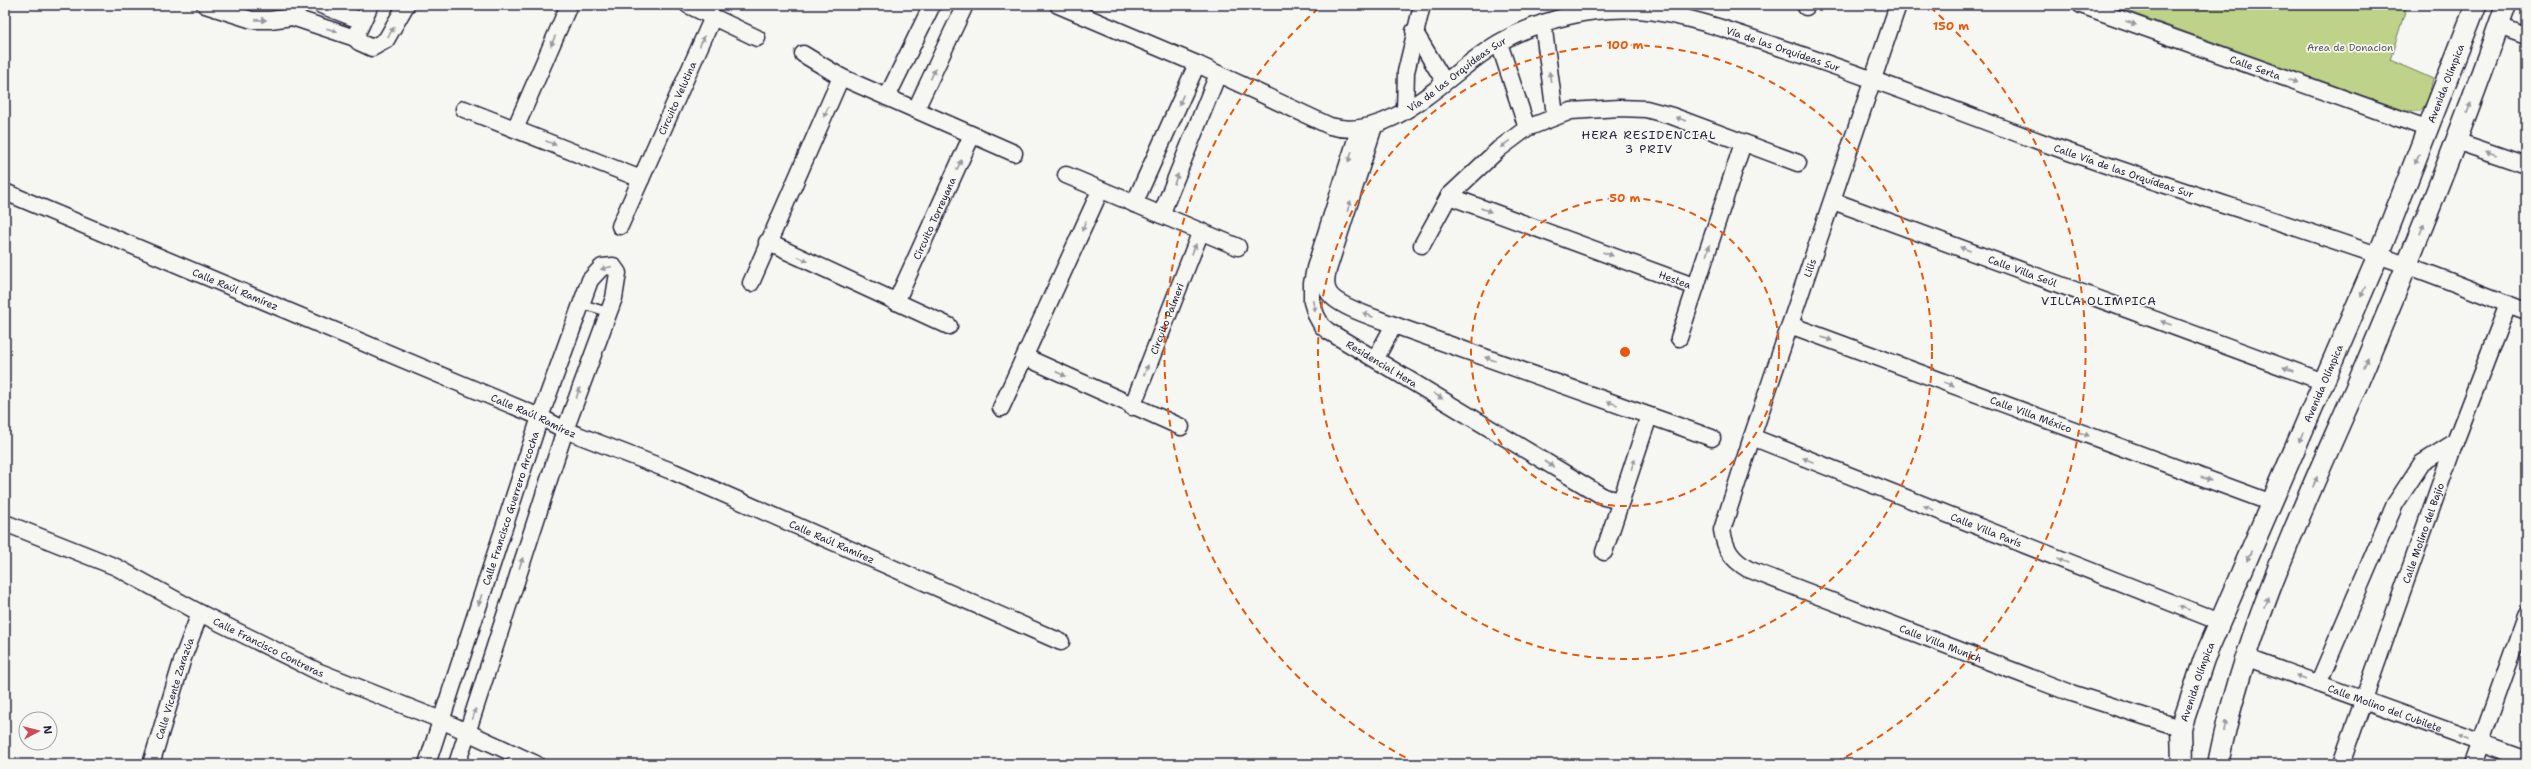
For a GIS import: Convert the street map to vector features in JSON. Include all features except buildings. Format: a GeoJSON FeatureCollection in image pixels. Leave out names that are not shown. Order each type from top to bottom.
{"type":"FeatureCollection","features":[{"type":"Feature","properties":{"kind":"street"},"geometry":{"type":"LineString","coordinates":[[321,5],[362,21]]}},
{"type":"Feature","properties":{"kind":"street"},"geometry":{"type":"LineString","coordinates":[[355,38],[370,5]]}},
{"type":"Feature","properties":{"kind":"street"},"geometry":{"type":"LineString","coordinates":[[209,6],[252,20],[270,20],[292,17],[355,38],[359,42],[372,48],[381,45],[398,21],[406,5]]}},
{"type":"Feature","properties":{"kind":"street"},"geometry":{"type":"LineString","coordinates":[[515,129],[569,5]]}},
{"type":"Feature","properties":{"kind":"street"},"geometry":{"type":"LineString","coordinates":[[688,5],[757,38]]}},
{"type":"Feature","properties":{"kind":"street"},"geometry":{"type":"LineString","coordinates":[[887,97],[932,5]]}},
{"type":"Feature","properties":{"kind":"street"},"geometry":{"type":"LineString","coordinates":[[916,109],[965,5]]}},
{"type":"Feature","properties":{"kind":"street"},"geometry":{"type":"LineString","coordinates":[[1058,5],[1197,64],[1330,126],[1366,128]]}},
{"type":"Feature","properties":{"kind":"street"},"geometry":{"type":"LineString","coordinates":[[1405,110],[1406,72],[1414,31],[1422,5]]}},
{"type":"Feature","properties":{"kind":"street","name":"Lilis"},"geometry":{"type":"LineString","coordinates":[[1722,530],[1752,437],[1833,200],[1872,78],[1898,5]]}},
{"type":"Feature","properties":{"kind":"street","name":"Calle Serta"},"geometry":{"type":"LineString","coordinates":[[2082,5],[2429,129]]}},
{"type":"Feature","properties":{"kind":"street","name":"Avenida Olímpica"},"geometry":{"type":"LineString","coordinates":[[2182,764],[2181,728],[2199,673],[2378,256],[2429,129],[2476,5]]}},
{"type":"Feature","properties":{"kind":"street"},"geometry":{"type":"LineString","coordinates":[[2218,764],[2229,712],[2245,657],[2302,512],[2408,266],[2506,5]]}},
{"type":"Feature","properties":{"kind":"street","name":"Vía de las Orquídeas Sur"},"geometry":{"type":"LineString","coordinates":[[1366,128],[1405,110],[1499,42],[1543,23],[1601,11],[1638,10],[1693,20],[1872,78]]}},
{"type":"Feature","properties":{"kind":"street","name":"Circuito Velutina"},"geometry":{"type":"LineString","coordinates":[[620,226],[713,17]]}},
{"type":"Feature","properties":{"kind":"street"},"geometry":{"type":"LineString","coordinates":[[1543,23],[1555,115]]}},
{"type":"Feature","properties":{"kind":"street"},"geometry":{"type":"LineString","coordinates":[[2499,26],[2526,36]]}},
{"type":"Feature","properties":{"kind":"street"},"geometry":{"type":"LineString","coordinates":[[1414,31],[1444,81]]}},
{"type":"Feature","properties":{"kind":"street"},"geometry":{"type":"LineString","coordinates":[[1499,42],[1527,128]]}},
{"type":"Feature","properties":{"kind":"street"},"geometry":{"type":"LineString","coordinates":[[803,54],[841,77],[916,109],[1014,154]]}},
{"type":"Feature","properties":{"kind":"street"},"geometry":{"type":"LineString","coordinates":[[1134,204],[1197,64]]}},
{"type":"Feature","properties":{"kind":"street"},"geometry":{"type":"LineString","coordinates":[[1161,215],[1218,74]]}},
{"type":"Feature","properties":{"kind":"street"},"geometry":{"type":"LineString","coordinates":[[751,283],[841,77]]}},
{"type":"Feature","properties":{"kind":"street","name":"Calle Vía de las Orquídeas Sur"},"geometry":{"type":"LineString","coordinates":[[1872,78],[2042,142],[2408,266],[2526,311]]}},
{"type":"Feature","properties":{"kind":"street"},"geometry":{"type":"LineString","coordinates":[[464,109],[641,179]]}},
{"type":"Feature","properties":{"kind":"street"},"geometry":{"type":"LineString","coordinates":[[1422,245],[1449,196],[1499,149],[1527,128],[1555,115],[1592,109],[1646,109],[1672,116],[1798,163]]}},
{"type":"Feature","properties":{"kind":"street","name":"Residencial Hera"},"geometry":{"type":"LineString","coordinates":[[1366,128],[1321,269],[1311,293],[1318,322],[1328,331],[1376,358],[1566,475],[1604,497],[1621,501]]}},
{"type":"Feature","properties":{"kind":"street","name":"Circuito Torreyana"},"geometry":{"type":"LineString","coordinates":[[896,302],[972,135]]}},
{"type":"Feature","properties":{"kind":"street"},"geometry":{"type":"LineString","coordinates":[[2456,141],[2526,165]]}},
{"type":"Feature","properties":{"kind":"street","name":"Hestea"},"geometry":{"type":"LineString","coordinates":[[1449,196],[1696,287],[1743,143]]}},
{"type":"Feature","properties":{"kind":"street"},"geometry":{"type":"LineString","coordinates":[[1066,175],[1100,191],[1238,247]]}},
{"type":"Feature","properties":{"kind":"street"},"geometry":{"type":"LineString","coordinates":[[1001,408],[1100,191]]}},
{"type":"Feature","properties":{"kind":"street","name":"Calle Raúl Ramírez"},"geometry":{"type":"LineString","coordinates":[[5,192],[540,417],[565,430],[674,472],[1061,642]]}},
{"type":"Feature","properties":{"kind":"street","name":"Calle Villa Seúl"},"geometry":{"type":"LineString","coordinates":[[1833,200],[2324,382]]}},
{"type":"Feature","properties":{"kind":"street","name":"Circuito Palmeri"},"geometry":{"type":"LineString","coordinates":[[1132,407],[1201,232]]}},
{"type":"Feature","properties":{"kind":"street"},"geometry":{"type":"LineString","coordinates":[[768,242],[949,326]]}},
{"type":"Feature","properties":{"kind":"street","name":"Calle Francisco Guerrero Arcocha"},"geometry":{"type":"LineString","coordinates":[[426,764],[540,417],[590,280],[595,273],[605,266],[613,266],[618,273],[618,283],[565,430],[457,764]]}},
{"type":"Feature","properties":{"kind":"street","name":"Residencial Hera"},"geometry":{"type":"LineString","coordinates":[[1321,269],[1328,292],[1335,301],[1394,325],[1712,438]]}},
{"type":"Feature","properties":{"kind":"street"},"geometry":{"type":"LineString","coordinates":[[1679,338],[1696,287]]}},
{"type":"Feature","properties":{"kind":"street","name":"Calle Molino del Bajío"},"geometry":{"type":"LineString","coordinates":[[2341,764],[2455,442],[2508,304]]}},
{"type":"Feature","properties":{"kind":"street"},"geometry":{"type":"LineString","coordinates":[[1376,358],[1394,325]]}},
{"type":"Feature","properties":{"kind":"street","name":"Calle Villa México"},"geometry":{"type":"LineString","coordinates":[[1790,325],[2272,503]]}},
{"type":"Feature","properties":{"kind":"street"},"geometry":{"type":"LineString","coordinates":[[1025,357],[1132,407],[1181,427]]}},
{"type":"Feature","properties":{"kind":"street"},"geometry":{"type":"LineString","coordinates":[[1604,552],[1649,416]]}},
{"type":"Feature","properties":{"kind":"street","name":"Calle Villa París"},"geometry":{"type":"LineString","coordinates":[[1752,437],[2220,622]]}},
{"type":"Feature","properties":{"kind":"street"},"geometry":{"type":"LineString","coordinates":[[2318,684],[2395,504],[2422,463],[2455,442]]}},
{"type":"Feature","properties":{"kind":"street","name":"Calle Francisco Contreras"},"geometry":{"type":"LineString","coordinates":[[5,523],[116,567],[200,613],[317,671],[441,720],[536,764]]}},
{"type":"Feature","properties":{"kind":"street","name":"Calle Villa Munich"},"geometry":{"type":"LineString","coordinates":[[1722,530],[1724,543],[1729,554],[1736,562],[1748,569],[2071,693],[2181,728]]}},
{"type":"Feature","properties":{"kind":"street","name":"Calle Vicente Zarazúa"},"geometry":{"type":"LineString","coordinates":[[151,764],[183,658],[200,613]]}},
{"type":"Feature","properties":{"kind":"street"},"geometry":{"type":"LineString","coordinates":[[2473,764],[2526,615]]}},
{"type":"Feature","properties":{"kind":"street","name":"Calle Molino del Cubilete"},"geometry":{"type":"LineString","coordinates":[[2245,657],[2480,744],[2526,759]]}},
{"type":"Feature","properties":{"kind":"lane"},"geometry":{"type":"LineString","coordinates":[[582,304],[608,312]]}},
{"type":"Feature","properties":{"kind":"green space","name":"Area de Donacion"},"geometry":{"type":"Polygon","coordinates":[[[2110,5],[2407,5],[2390,60],[2433,79],[2428,99],[2421,111],[2406,111],[2110,5]]]}},
{"type":"Feature","properties":{"kind":"district","name":"HERA RESIDENCIAL 3 PRIV"},"geometry":{"type":"Point","coordinates":[1649,142]}},
{"type":"Feature","properties":{"kind":"district","name":"VILLA OLIMPICA"},"geometry":{"type":"Point","coordinates":[2099,301]}}]}
